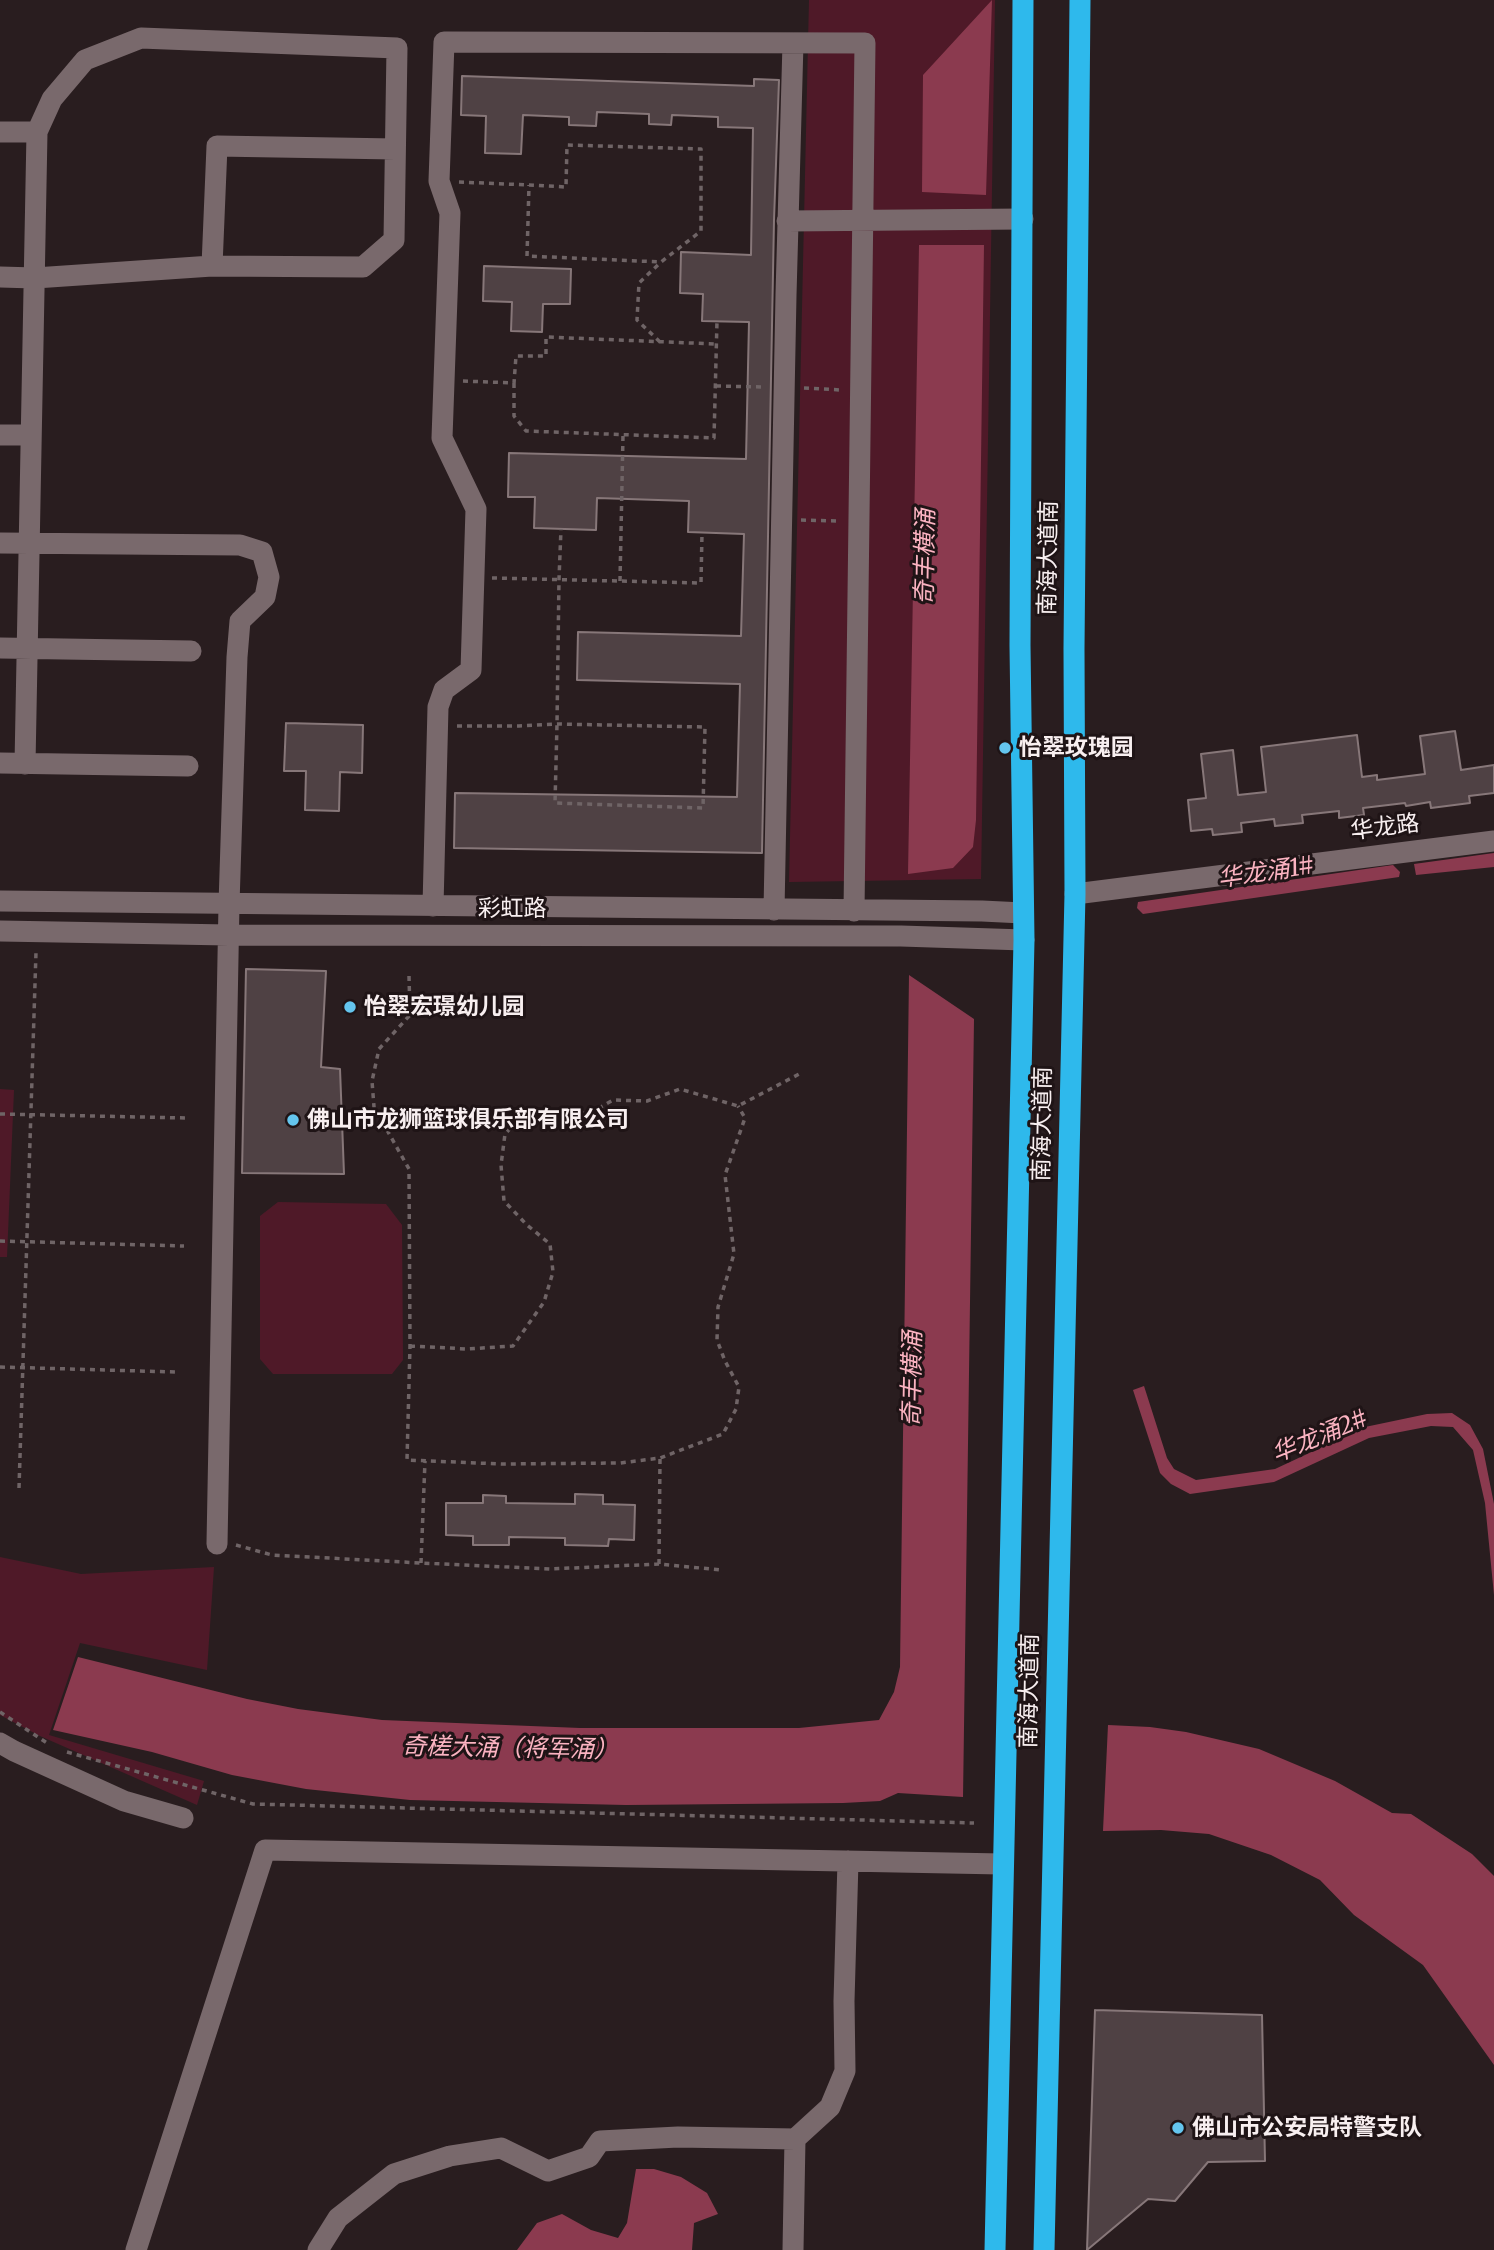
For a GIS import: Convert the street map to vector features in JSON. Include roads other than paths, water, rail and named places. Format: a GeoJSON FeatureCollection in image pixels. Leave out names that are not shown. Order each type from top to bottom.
{"type":"FeatureCollection","features":[{"type":"Feature","properties":{"kind":"highway","name":"南海大道南"},"geometry":{"type":"LineString","coordinates":[[1044,2250],[1075,894],[1074,634],[1080,0]]}},
{"type":"Feature","properties":{"kind":"highway","name":"南海大道南"},"geometry":{"type":"LineString","coordinates":[[995,2250],[1024,940],[1020,645],[1023,2]]}},
{"type":"Feature","properties":{"kind":"street"},"geometry":{"type":"LineString","coordinates":[[0,277],[35,278],[212,266],[363,267],[394,240],[397,48],[141,38],[85,60],[52,99],[37,132],[35,278],[26,649],[25,764]]}},
{"type":"Feature","properties":{"kind":"street"},"geometry":{"type":"LineString","coordinates":[[433,906],[438,706],[443,690],[471,670],[476,509],[442,438],[450,214],[439,181],[444,42],[865,43],[853,911]]}},
{"type":"Feature","properties":{"kind":"street"},"geometry":{"type":"LineString","coordinates":[[774,910],[793,43]]}},
{"type":"Feature","properties":{"kind":"street"},"geometry":{"type":"LineString","coordinates":[[0,132],[37,132]]}},
{"type":"Feature","properties":{"kind":"street"},"geometry":{"type":"LineString","coordinates":[[212,266],[217,146],[395,149]]}},
{"type":"Feature","properties":{"kind":"street"},"geometry":{"type":"LineString","coordinates":[[787,221],[1023,219]]}},
{"type":"Feature","properties":{"kind":"street"},"geometry":{"type":"LineString","coordinates":[[0,435],[31,435]]}},
{"type":"Feature","properties":{"kind":"street"},"geometry":{"type":"LineString","coordinates":[[0,542],[240,545],[262,552],[269,577],[265,597],[240,621],[229,904],[217,1544]]}},
{"type":"Feature","properties":{"kind":"street"},"geometry":{"type":"LineString","coordinates":[[0,648],[191,651]]}},
{"type":"Feature","properties":{"kind":"street"},"geometry":{"type":"LineString","coordinates":[[0,763],[188,766]]}},
{"type":"Feature","properties":{"kind":"street","name":"华龙路"},"geometry":{"type":"LineString","coordinates":[[1075,894],[1494,841]]}},
{"type":"Feature","properties":{"kind":"street","name":"彩虹路"},"geometry":{"type":"LineString","coordinates":[[0,901],[1023,913]]}},
{"type":"Feature","properties":{"kind":"street","name":"彩虹路"},"geometry":{"type":"LineString","coordinates":[[0,931],[229,935],[901,936],[1024,940]]}},
{"type":"Feature","properties":{"kind":"street"},"geometry":{"type":"LineString","coordinates":[[0,1743],[124,1801],[183,1818]]}},
{"type":"Feature","properties":{"kind":"street"},"geometry":{"type":"LineString","coordinates":[[136,2250],[265,1850],[1002,1864]]}},
{"type":"Feature","properties":{"kind":"street"},"geometry":{"type":"LineString","coordinates":[[318,2250],[338,2218],[394,2174],[450,2156],[501,2148],[548,2171],[589,2157],[600,2141],[678,2137],[795,2139],[830,2107],[845,2071],[848,1861]]}},
{"type":"Feature","properties":{"kind":"street"},"geometry":{"type":"LineString","coordinates":[[793,2250],[795,2139]]}},
{"type":"Feature","properties":{"kind":"water"},"geometry":{"type":"Polygon","coordinates":[[[992,0],[986,195],[922,192],[923,75],[992,0]]]}},
{"type":"Feature","properties":{"kind":"water","name":"奇丰横涌"},"geometry":{"type":"Polygon","coordinates":[[[919,245],[984,245],[976,820],[973,847],[953,868],[908,874],[919,245]]]}},
{"type":"Feature","properties":{"kind":"water"},"geometry":{"type":"Polygon","coordinates":[[[1494,853],[1494,867],[1416,875],[1414,864],[1494,853]]]}},
{"type":"Feature","properties":{"kind":"water"},"geometry":{"type":"Polygon","coordinates":[[[1393,865],[1400,872],[1399,877],[1143,914],[1137,908],[1138,902],[1393,865]]]}},
{"type":"Feature","properties":{"kind":"water"},"geometry":{"type":"Polygon","coordinates":[[[909,975],[974,1019],[963,1797],[898,1793],[880,1801],[843,1803],[626,1805],[410,1800],[306,1789],[232,1775],[152,1752],[53,1730],[78,1657],[247,1699],[382,1720],[580,1728],[799,1728],[879,1720],[894,1692],[900,1667],[909,975]]]}},
{"type":"Feature","properties":{"kind":"water"},"geometry":{"type":"Polygon","coordinates":[[[1144,1386],[1167,1458],[1174,1469],[1196,1480],[1275,1469],[1365,1427],[1427,1414],[1452,1413],[1470,1425],[1483,1449],[1494,1504],[1494,1595],[1485,1503],[1473,1450],[1453,1427],[1431,1426],[1369,1438],[1274,1482],[1190,1494],[1171,1484],[1160,1473],[1133,1390],[1144,1386]]]}},
{"type":"Feature","properties":{"kind":"water"},"geometry":{"type":"Polygon","coordinates":[[[1108,1725],[1186,1732],[1259,1749],[1335,1781],[1392,1813],[1411,1814],[1472,1854],[1494,1876],[1494,2065],[1423,1965],[1354,1915],[1320,1880],[1271,1855],[1209,1834],[1161,1830],[1103,1831],[1108,1725]]]}},
{"type":"Feature","properties":{"kind":"water"},"geometry":{"type":"Polygon","coordinates":[[[636,2169],[654,2169],[681,2177],[707,2193],[718,2214],[694,2223],[692,2250],[517,2250],[537,2223],[562,2214],[591,2230],[618,2238],[627,2223],[636,2169]]]}},
{"type":"Feature","properties":{"kind":"place","name":"怡翠玫瑰园"},"geometry":{"type":"Point","coordinates":[1005,748]}},
{"type":"Feature","properties":{"kind":"place","name":"怡翠宏璟幼儿园"},"geometry":{"type":"Point","coordinates":[350,1007]}},
{"type":"Feature","properties":{"kind":"place","name":"佛山市龙狮篮球俱乐部有限公司"},"geometry":{"type":"Point","coordinates":[293,1120]}},
{"type":"Feature","properties":{"kind":"place","name":"佛山市公安局特警支队"},"geometry":{"type":"Point","coordinates":[1178,2128]}},
{"type":"Feature","properties":{"kind":"water label","name":"华龙涌1#"},"geometry":{"type":"Point","coordinates":[1266,873]}},
{"type":"Feature","properties":{"kind":"water label","name":"华龙涌2#"},"geometry":{"type":"Point","coordinates":[1320,1437]}},
{"type":"Feature","properties":{"kind":"water label","name":"奇槎大涌（将军涌）"},"geometry":{"type":"Point","coordinates":[510,1749]}}]}
